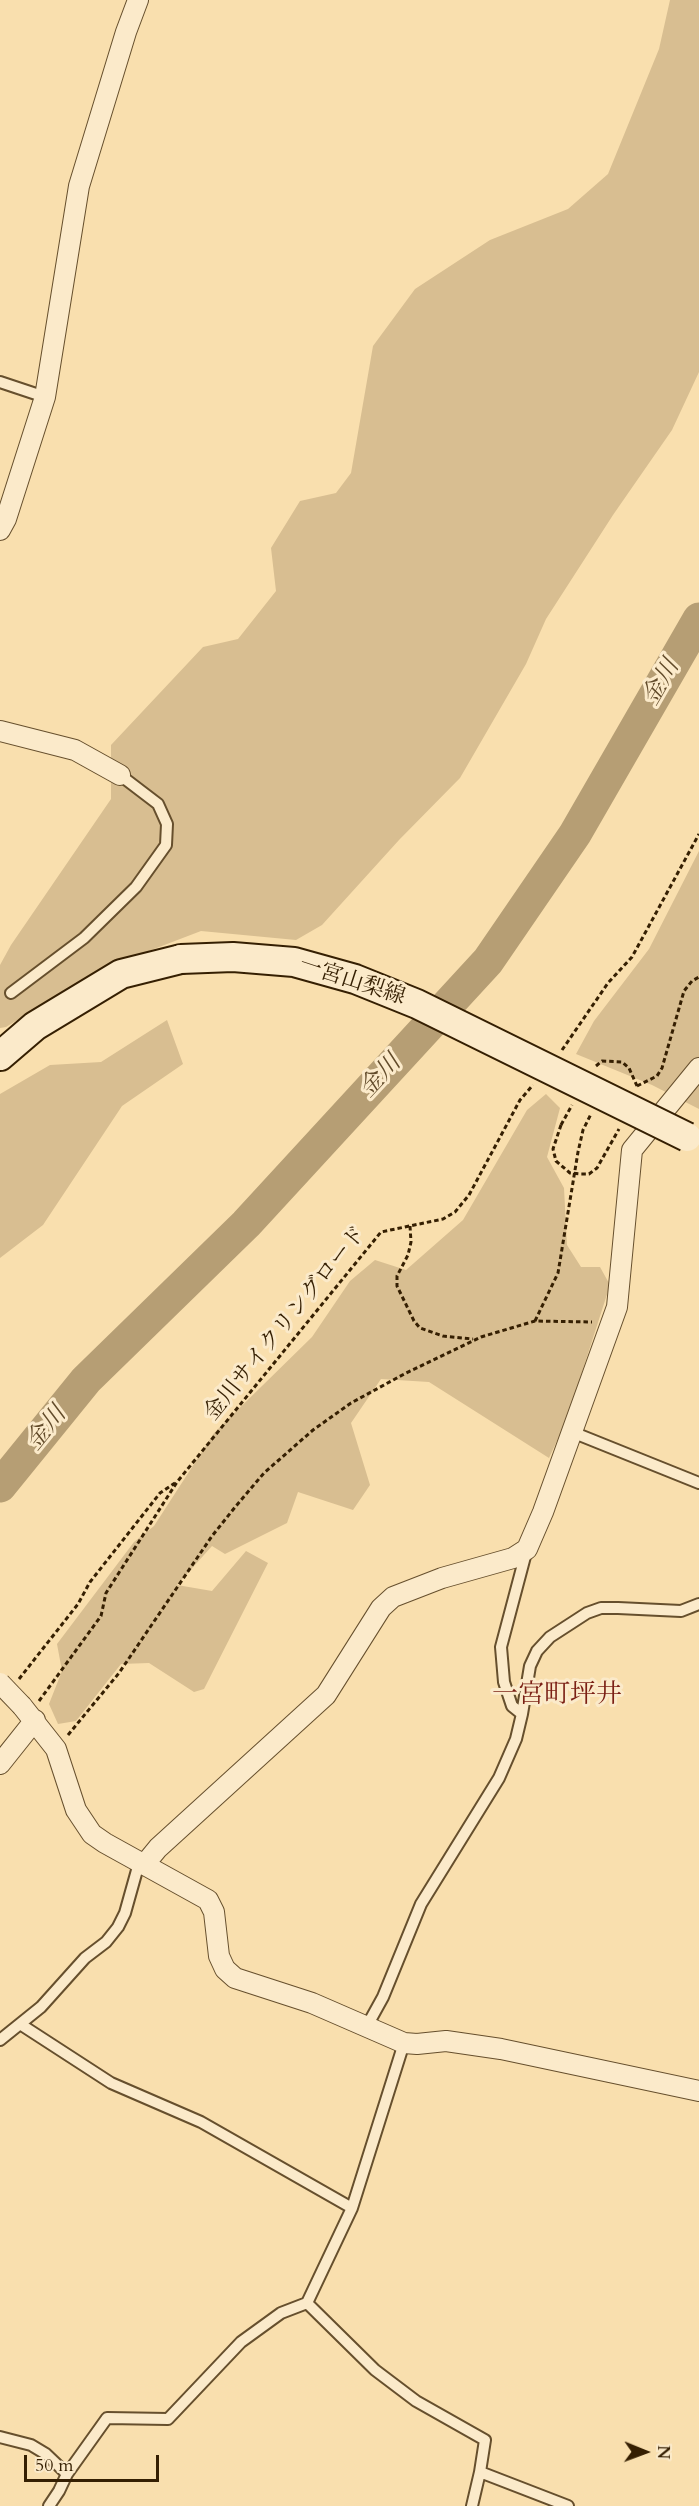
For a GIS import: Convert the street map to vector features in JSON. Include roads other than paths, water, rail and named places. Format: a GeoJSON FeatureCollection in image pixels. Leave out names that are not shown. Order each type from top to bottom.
{"type":"FeatureCollection","features":[{"type":"Feature","properties":{"kind":"main road","name":"一宮山梨線"},"geometry":{"type":"LineString","coordinates":[[0,1056],[35,1026],[122,974],[181,959],[233,957],[294,962],[355,979],[417,1004],[630,1099],[693,1140]]}},
{"type":"Feature","properties":{"kind":"street"},"geometry":{"type":"LineString","coordinates":[[2,522],[45,397],[79,186],[138,0]]}},
{"type":"Feature","properties":{"kind":"street"},"geometry":{"type":"LineString","coordinates":[[0,731],[75,750],[120,775]]}},
{"type":"Feature","properties":{"kind":"street"},"geometry":{"type":"LineString","coordinates":[[142,1864],[326,1695],[381,1608],[393,1597],[442,1578],[513,1558],[527,1549],[617,1307],[622,1275],[625,1209],[632,1150],[699,1068]]}},
{"type":"Feature","properties":{"kind":"street"},"geometry":{"type":"LineString","coordinates":[[7,1684],[56,1749],[76,1810],[83,1823],[105,1843],[208,1900],[214,1912],[219,1956],[225,1969],[235,1978],[312,2003],[404,2043],[446,2041],[501,2049],[699,2091]]}},
{"type":"Feature","properties":{"kind":"street"},"geometry":{"type":"LineString","coordinates":[[0,1764],[28,1713]]}},
{"type":"Feature","properties":{"kind":"lane"},"geometry":{"type":"LineString","coordinates":[[0,382],[45,397]]}},
{"type":"Feature","properties":{"kind":"lane"},"geometry":{"type":"LineString","coordinates":[[11,993],[84,938],[136,887],[166,845],[167,824],[158,804],[120,775]]}},
{"type":"Feature","properties":{"kind":"lane"},"geometry":{"type":"LineString","coordinates":[[572,1432],[699,1483]]}},
{"type":"Feature","properties":{"kind":"lane"},"geometry":{"type":"LineString","coordinates":[[522,1714],[512,1706],[504,1682],[501,1647],[527,1549]]}},
{"type":"Feature","properties":{"kind":"lane"},"geometry":{"type":"LineString","coordinates":[[367,2026],[383,1997],[421,1904],[499,1778],[516,1739],[530,1666],[537,1651],[550,1637],[587,1613],[601,1608],[681,1611],[699,1604]]}},
{"type":"Feature","properties":{"kind":"lane"},"geometry":{"type":"LineString","coordinates":[[0,2040],[41,2007],[85,1958],[106,1942],[125,1914],[142,1864]]}},
{"type":"Feature","properties":{"kind":"lane"},"geometry":{"type":"LineString","coordinates":[[20,2024],[111,2083],[201,2122],[352,2208]]}},
{"type":"Feature","properties":{"kind":"lane"},"geometry":{"type":"LineString","coordinates":[[49,2506],[59,2492],[67,2474],[107,2418],[168,2419],[241,2342],[281,2313],[307,2303],[352,2208],[404,2043]]}},
{"type":"Feature","properties":{"kind":"lane"},"geometry":{"type":"LineString","coordinates":[[307,2303],[375,2370],[416,2401],[485,2440],[472,2506]]}},
{"type":"Feature","properties":{"kind":"lane"},"geometry":{"type":"LineString","coordinates":[[0,2437],[31,2445],[46,2454],[67,2474]]}},
{"type":"Feature","properties":{"kind":"lane"},"geometry":{"type":"LineString","coordinates":[[480,2472],[568,2506]]}},
{"type":"Feature","properties":{"kind":"waterway","name":"金川"},"geometry":{"type":"LineString","coordinates":[[0,1486],[86,1380],[246,1224],[488,961],[575,834],[699,619]]}},
{"type":"Feature","properties":{"kind":"district","name":"一宮町坪井"},"geometry":{"type":"Point","coordinates":[557,1696]}}]}
